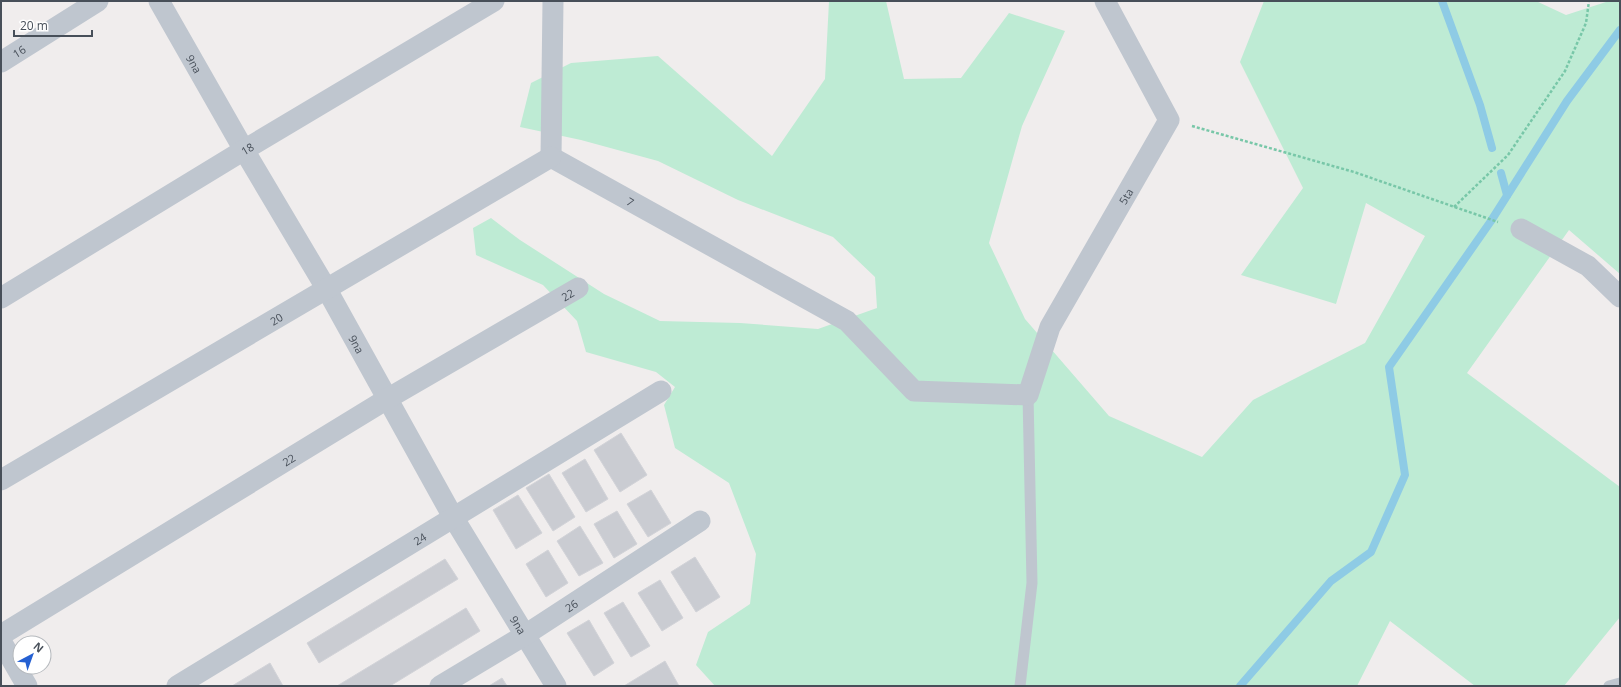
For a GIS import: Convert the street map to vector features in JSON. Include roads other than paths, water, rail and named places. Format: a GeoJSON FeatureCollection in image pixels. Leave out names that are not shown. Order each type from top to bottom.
{"type":"FeatureCollection","features":[{"type":"Feature","properties":{"kind":"street","name":"16"},"geometry":{"type":"LineString","coordinates":[[1,62],[98,1]]}},
{"type":"Feature","properties":{"kind":"street","name":"9na"},"geometry":{"type":"LineString","coordinates":[[160,1],[244,150],[326,288],[453,517],[556,686]]}},
{"type":"Feature","properties":{"kind":"street","name":"18"},"geometry":{"type":"LineString","coordinates":[[1,298],[244,150],[494,1]]}},
{"type":"Feature","properties":{"kind":"street"},"geometry":{"type":"LineString","coordinates":[[551,157],[553,1]]}},
{"type":"Feature","properties":{"kind":"street","name":"5ta"},"geometry":{"type":"LineString","coordinates":[[1028,395],[1050,327],[1169,120],[1105,1]]}},
{"type":"Feature","properties":{"kind":"street","name":"20"},"geometry":{"type":"LineString","coordinates":[[1,480],[551,157]]}},
{"type":"Feature","properties":{"kind":"street","name":"7"},"geometry":{"type":"LineString","coordinates":[[551,157],[847,322],[914,391],[1028,395]]}},
{"type":"Feature","properties":{"kind":"street"},"geometry":{"type":"LineString","coordinates":[[1521,229],[1588,266],[1620,297]]}},
{"type":"Feature","properties":{"kind":"street","name":"22"},"geometry":{"type":"LineString","coordinates":[[1,635],[387,399],[578,288]]}},
{"type":"Feature","properties":{"kind":"street","name":"24"},"geometry":{"type":"LineString","coordinates":[[177,686],[661,391]]}},
{"type":"Feature","properties":{"kind":"street","name":"26"},"geometry":{"type":"LineString","coordinates":[[440,686],[525,635],[700,521]]}},
{"type":"Feature","properties":{"kind":"street"},"geometry":{"type":"LineString","coordinates":[[1,642],[27,686]]}},
{"type":"Feature","properties":{"kind":"lane"},"geometry":{"type":"LineString","coordinates":[[1020,686],[1032,584],[1028,395]]}},
{"type":"Feature","properties":{"kind":"lane"},"geometry":{"type":"LineString","coordinates":[[1609,686],[1620,683]]}},
{"type":"Feature","properties":{"kind":"waterway"},"geometry":{"type":"LineString","coordinates":[[1442,1],[1480,105],[1492,148]]}},
{"type":"Feature","properties":{"kind":"waterway"},"geometry":{"type":"LineString","coordinates":[[1240,686],[1331,581],[1371,552],[1405,475],[1389,367],[1491,221],[1567,101],[1620,30]]}},
{"type":"Feature","properties":{"kind":"waterway"},"geometry":{"type":"LineString","coordinates":[[1501,173],[1507,195]]}}]}
